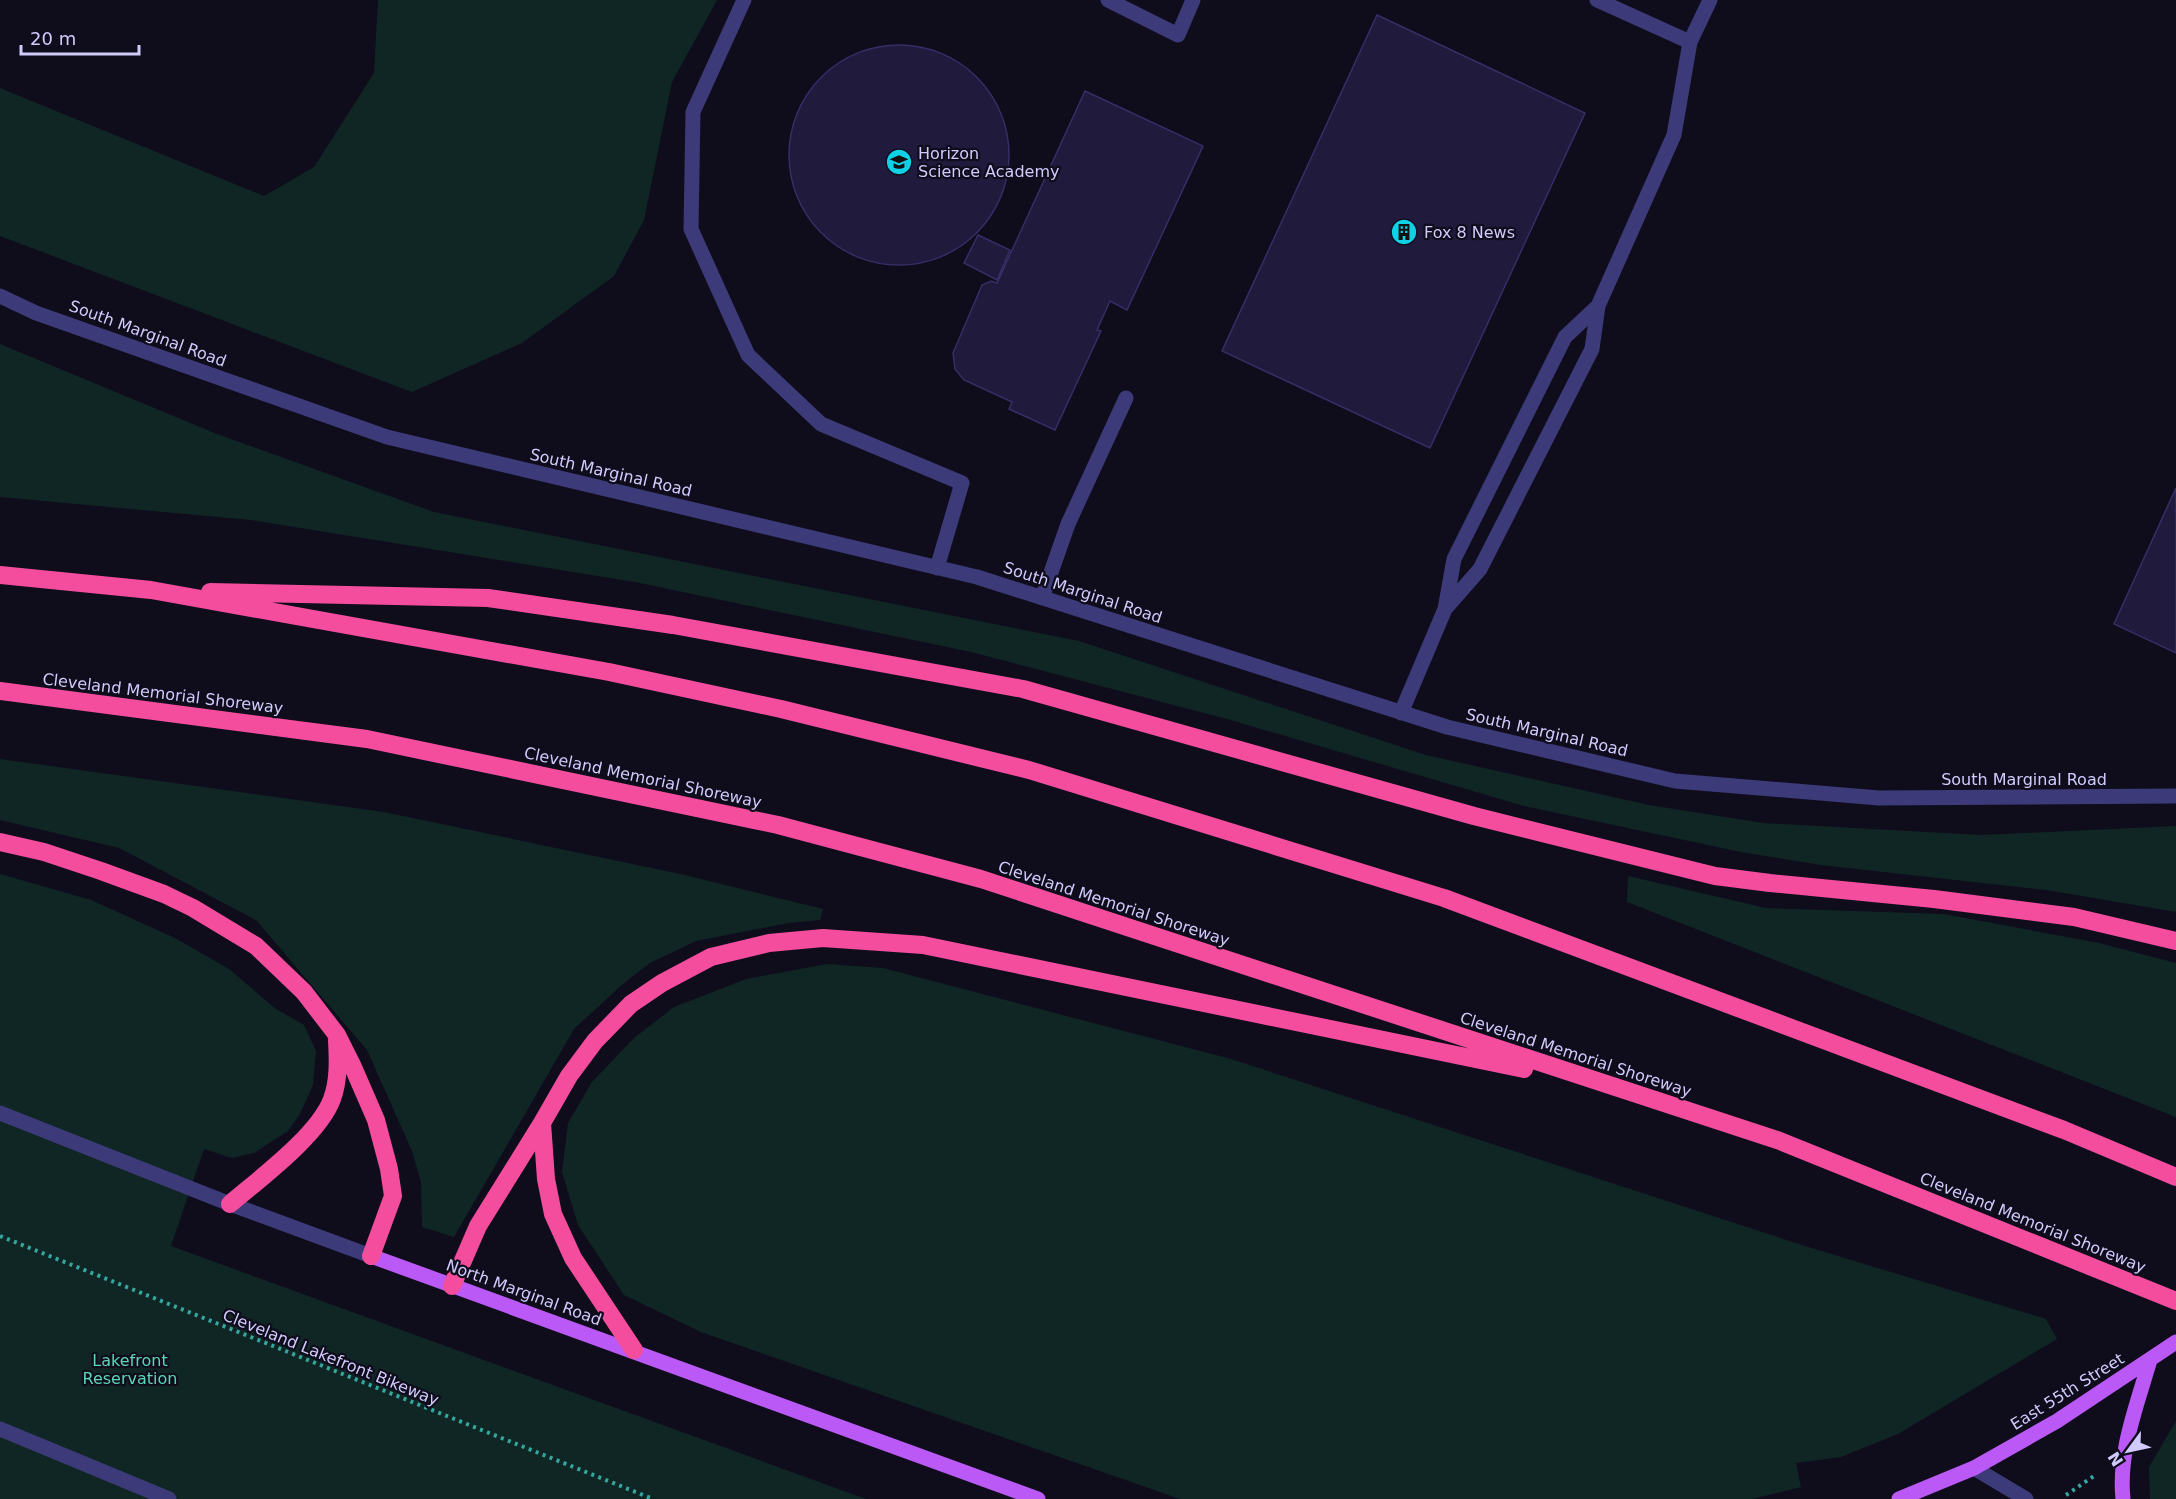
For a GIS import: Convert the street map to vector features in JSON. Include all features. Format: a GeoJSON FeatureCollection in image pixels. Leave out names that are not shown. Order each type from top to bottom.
{"type":"FeatureCollection","features":[{"type":"Feature","properties":{"kind":"highway"},"geometry":{"type":"LineString","coordinates":[[0,574],[151,590],[609,672],[781,709],[1029,770],[1444,898],[2053,1126],[2176,1176]]}},
{"type":"Feature","properties":{"kind":"highway"},"geometry":{"type":"LineString","coordinates":[[151,590],[488,598],[673,624],[1023,689],[1474,816],[1715,876],[1934,898],[2074,917],[2176,940]]}},
{"type":"Feature","properties":{"kind":"highway","name":"Cleveland Memorial Shoreway"},"geometry":{"type":"LineString","coordinates":[[0,691],[367,739],[778,825],[981,879],[1780,1141],[2176,1301]]}},
{"type":"Feature","properties":{"kind":"highway"},"geometry":{"type":"LineString","coordinates":[[0,842],[44,852],[102,870],[193,908],[256,946],[304,992],[337,1035],[353,1067],[376,1120],[389,1169],[393,1196],[371,1256]]}},
{"type":"Feature","properties":{"kind":"highway"},"geometry":{"type":"LineString","coordinates":[[452,1286],[478,1226],[569,1076],[595,1041],[631,1004],[662,983],[711,957],[769,943],[823,938],[923,945],[1608,1086]]}},
{"type":"Feature","properties":{"kind":"highway"},"geometry":{"type":"LineString","coordinates":[[230,1204],[300,1143],[326,1111],[332,1100],[338,1073],[337,1035]]}},
{"type":"Feature","properties":{"kind":"highway"},"geometry":{"type":"LineString","coordinates":[[542,1123],[546,1179],[553,1214],[573,1258],[634,1350]]}},
{"type":"Feature","properties":{"kind":"main road","name":"North Marginal Road"},"geometry":{"type":"LineString","coordinates":[[371,1256],[1038,1499]]}},
{"type":"Feature","properties":{"kind":"main road","name":"East 55th Street"},"geometry":{"type":"LineString","coordinates":[[1974,1468],[2057,1421],[2176,1342]]}},
{"type":"Feature","properties":{"kind":"main road"},"geometry":{"type":"LineString","coordinates":[[2123,1499],[2125,1449],[2150,1360]]}},
{"type":"Feature","properties":{"kind":"main road"},"geometry":{"type":"LineString","coordinates":[[1899,1499],[1974,1468]]}},
{"type":"Feature","properties":{"kind":"street"},"geometry":{"type":"LineString","coordinates":[[744,0],[693,112],[691,229],[748,355],[821,424],[962,483],[937,568]]}},
{"type":"Feature","properties":{"kind":"street"},"geometry":{"type":"LineString","coordinates":[[1108,0],[1178,35],[1193,0]]}},
{"type":"Feature","properties":{"kind":"street"},"geometry":{"type":"LineString","coordinates":[[1597,0],[1690,42]]}},
{"type":"Feature","properties":{"kind":"street"},"geometry":{"type":"LineString","coordinates":[[1444,609],[1480,569],[1592,349],[1598,306],[1674,135],[1690,42],[1710,0]]}},
{"type":"Feature","properties":{"kind":"street","name":"South Marginal Road"},"geometry":{"type":"LineString","coordinates":[[0,296],[36,313],[387,437],[977,577],[1447,727],[1675,781],[1879,798],[2176,796]]}},
{"type":"Feature","properties":{"kind":"street"},"geometry":{"type":"LineString","coordinates":[[1401,713],[1444,609],[1454,559],[1565,337],[1598,306]]}},
{"type":"Feature","properties":{"kind":"street"},"geometry":{"type":"LineString","coordinates":[[1042,598],[1068,524],[1126,398]]}},
{"type":"Feature","properties":{"kind":"street","name":"North Marginal Road"},"geometry":{"type":"LineString","coordinates":[[0,1113],[230,1204],[371,1256]]}},
{"type":"Feature","properties":{"kind":"street"},"geometry":{"type":"LineString","coordinates":[[0,1429],[169,1499]]}},
{"type":"Feature","properties":{"kind":"street"},"geometry":{"type":"LineString","coordinates":[[1974,1468],[2026,1499]]}},
{"type":"Feature","properties":{"kind":"path","name":"Cleveland Lakefront Bikeway"},"geometry":{"type":"LineString","coordinates":[[0,1236],[653,1499]]}},
{"type":"Feature","properties":{"kind":"path"},"geometry":{"type":"LineString","coordinates":[[2066,1495],[2095,1476]]}},
{"type":"Feature","properties":{"kind":"green space"},"geometry":{"type":"Polygon","coordinates":[[[378,0],[717,0],[672,82],[644,220],[614,276],[522,343],[412,392],[0,236],[0,88],[264,196],[314,167],[374,73],[378,0]]]}},
{"type":"Feature","properties":{"kind":"green space"},"geometry":{"type":"Polygon","coordinates":[[[0,344],[217,434],[434,512],[1079,641],[1426,755],[1649,805],[1763,823],[1981,835],[2176,826],[2176,912],[2046,890],[1821,865],[1741,852],[1524,806],[1227,719],[971,652],[635,582],[251,520],[0,497],[0,344]]]}},
{"type":"Feature","properties":{"kind":"green space"},"geometry":{"type":"Polygon","coordinates":[[[0,759],[384,812],[685,875],[823,909],[820,920],[789,923],[696,941],[650,963],[624,983],[574,1029],[454,1237],[422,1227],[421,1182],[412,1151],[367,1050],[256,920],[119,848],[0,820],[0,759]]]}},
{"type":"Feature","properties":{"kind":"green space","name":"Lakefront Reservation"},"geometry":{"type":"Polygon","coordinates":[[[0,874],[91,900],[175,938],[229,969],[276,1009],[304,1025],[316,1051],[313,1085],[300,1114],[288,1131],[254,1153],[232,1158],[204,1149],[171,1246],[866,1499],[0,1499],[0,874]]]}},
{"type":"Feature","properties":{"kind":"green space"},"geometry":{"type":"Polygon","coordinates":[[[1628,876],[1766,908],[1944,914],[2099,943],[2176,963],[2176,1117],[1627,902],[1628,876]]]}},
{"type":"Feature","properties":{"kind":"green space"},"geometry":{"type":"Polygon","coordinates":[[[827,964],[883,968],[1231,1059],[1805,1246],[2046,1319],[2057,1339],[1898,1434],[1841,1457],[1796,1463],[1801,1487],[1752,1499],[1180,1499],[701,1332],[624,1295],[578,1225],[562,1172],[568,1123],[592,1082],[634,1038],[674,1007],[746,979],[827,964]]]}},
{"type":"Feature","properties":{"kind":"green space"},"geometry":{"type":"Polygon","coordinates":[[[2176,1421],[2176,1499],[2150,1499],[2149,1467],[2176,1421]]]}},
{"type":"Feature","properties":{"kind":"building","name":"Fox 8 News"},"geometry":{"type":"Polygon","coordinates":[[[1377,15],[1585,113],[1430,448],[1222,351],[1377,15]]]}},
{"type":"Feature","properties":{"kind":"building","name":"Horizon Science Academy"},"geometry":{"type":"Polygon","coordinates":[[[899,45],[920,47],[951,58],[977,77],[996,103],[1007,134],[1009,155],[1007,176],[996,207],[977,233],[951,252],[920,263],[899,265],[878,263],[847,252],[821,233],[802,207],[791,176],[789,155],[791,134],[802,103],[821,77],[847,58],[878,47],[899,45]]]}},
{"type":"Feature","properties":{"kind":"building"},"geometry":{"type":"Polygon","coordinates":[[[1085,91],[1203,146],[1127,310],[1110,301],[1097,330],[1101,331],[1055,430],[1009,409],[1012,402],[964,380],[955,369],[953,353],[982,285],[991,281],[997,283],[1085,91]]]}},
{"type":"Feature","properties":{"kind":"building"},"geometry":{"type":"Polygon","coordinates":[[[978,235],[1010,250],[997,280],[964,263],[978,235]]]}},
{"type":"Feature","properties":{"kind":"building"},"geometry":{"type":"Polygon","coordinates":[[[2176,488],[2176,653],[2114,624],[2176,488]]]}},
{"type":"Feature","properties":{"kind":"place","name":"Horizon Science Academy"},"geometry":{"type":"Point","coordinates":[899,162]}},
{"type":"Feature","properties":{"kind":"place","name":"Fox 8 News"},"geometry":{"type":"Point","coordinates":[1404,232]}}]}
